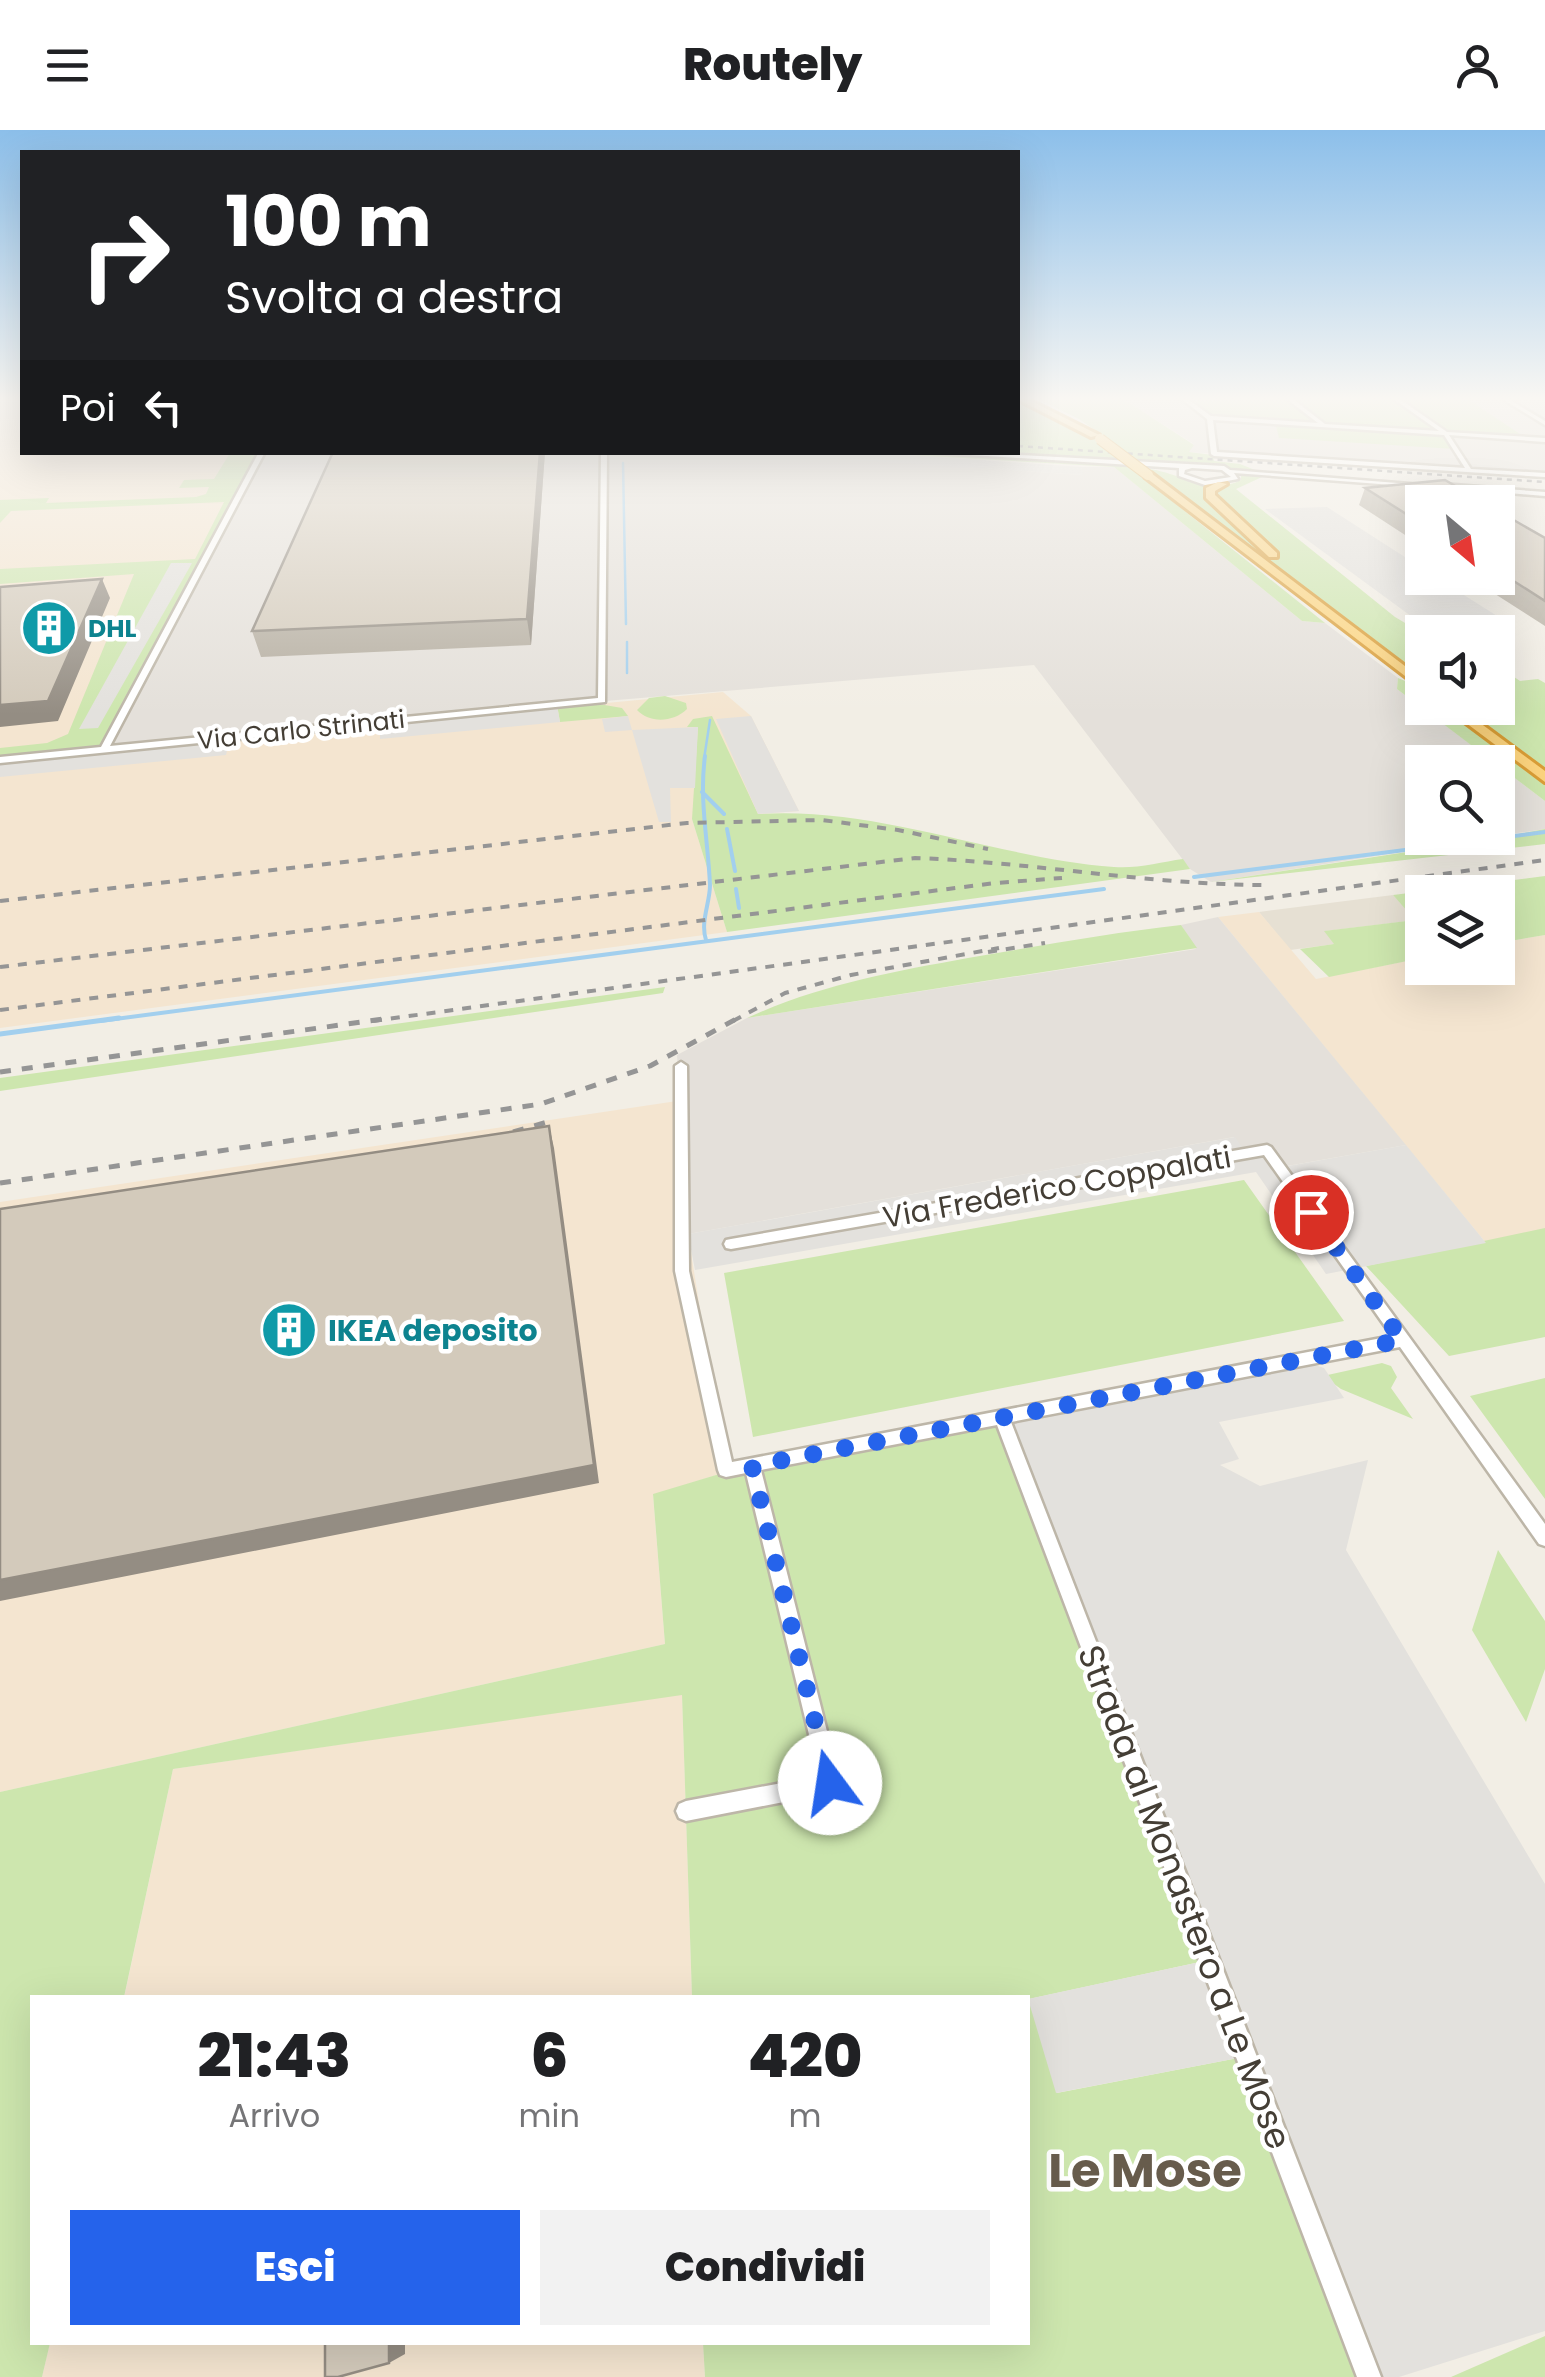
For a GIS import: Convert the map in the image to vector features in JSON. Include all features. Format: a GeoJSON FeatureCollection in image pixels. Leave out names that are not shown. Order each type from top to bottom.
{"type":"FeatureCollection","features":[{"type":"Feature","properties":{"kind":"highway"},"geometry":{"type":"LineString","coordinates":[[1193,505],[1405,672]]}},
{"type":"Feature","properties":{"kind":"highway"},"geometry":{"type":"LineString","coordinates":[[1219,505],[1311,591],[1361,631],[1375,649]]}},
{"type":"Feature","properties":{"kind":"highway"},"geometry":{"type":"LineString","coordinates":[[1475,725],[1545,778]]}},
{"type":"Feature","properties":{"kind":"street"},"geometry":{"type":"LineString","coordinates":[[104,750],[234,505]]}},
{"type":"Feature","properties":{"kind":"street","name":"Via Carlo Strinati"},"geometry":{"type":"LineString","coordinates":[[0,760],[602,700],[604,505]]}},
{"type":"Feature","properties":{"kind":"street"},"geometry":{"type":"LineString","coordinates":[[682,1066],[682,1271],[726,1470],[1402,1340]]}},
{"type":"Feature","properties":{"kind":"street","name":"Via Frederico Coppalati"},"geometry":{"type":"LineString","coordinates":[[731,1244],[1267,1150],[1545,1538]]}},
{"type":"Feature","properties":{"kind":"street","name":"Strada al Monastero a Le Mose"},"geometry":{"type":"LineString","coordinates":[[1002,1418],[1368,2377]]}},
{"type":"Feature","properties":{"kind":"street"},"geometry":{"type":"LineString","coordinates":[[686,1811],[830,1783],[752,1466]]}},
{"type":"Feature","properties":{"kind":"shaded area"},"geometry":{"type":"Polygon","coordinates":[[[0,505],[234,505],[105,750],[723,692],[751,716],[799,811],[692,819],[727,932],[0,1028],[0,505]]]}},
{"type":"Feature","properties":{"kind":"shaded area"},"geometry":{"type":"Polygon","coordinates":[[[234,505],[1160,505],[1302,621],[1325,623],[1398,678],[1397,689],[1405,695],[1405,725],[1445,725],[1471,745],[1405,745],[1405,851],[1211,882],[1190,869],[1034,665],[557,705],[105,750],[234,505]]]}},
{"type":"Feature","properties":{"kind":"shaded area"},"geometry":{"type":"Polygon","coordinates":[[[1327,507],[1405,557],[1405,595],[1464,595],[1496,615],[1410,615],[1265,509],[1327,507]]]}},
{"type":"Feature","properties":{"kind":"shaded area"},"geometry":{"type":"Polygon","coordinates":[[[171,563],[192,563],[98,728],[79,729],[171,563]]]}},
{"type":"Feature","properties":{"kind":"shaded area"},"geometry":{"type":"Polygon","coordinates":[[[557,705],[560,722],[380,739],[380,722],[557,705]]]}},
{"type":"Feature","properties":{"kind":"shaded area"},"geometry":{"type":"Polygon","coordinates":[[[628,716],[632,730],[605,732],[602,719],[628,716]]]}},
{"type":"Feature","properties":{"kind":"shaded area"},"geometry":{"type":"Polygon","coordinates":[[[751,716],[799,811],[758,814],[716,719],[751,716]]]}},
{"type":"Feature","properties":{"kind":"shaded area"},"geometry":{"type":"Polygon","coordinates":[[[698,727],[695,788],[670,788],[671,822],[659,822],[632,730],[698,727]]]}},
{"type":"Feature","properties":{"kind":"shaded area"},"geometry":{"type":"Polygon","coordinates":[[[230,738],[226,755],[0,777],[0,760],[230,738]]]}},
{"type":"Feature","properties":{"kind":"shaded area"},"geometry":{"type":"Polygon","coordinates":[[[1515,778],[1545,801],[1545,829],[1515,833],[1515,778]]]}},
{"type":"Feature","properties":{"kind":"shaded area"},"geometry":{"type":"Polygon","coordinates":[[[1393,895],[1405,908],[1405,921],[1326,931],[1335,944],[1290,950],[1259,912],[1393,895]]]}},
{"type":"Feature","properties":{"kind":"shaded area"},"geometry":{"type":"Polygon","coordinates":[[[1259,912],[1316,979],[1405,961],[1405,985],[1515,985],[1515,940],[1545,935],[1545,1230],[1486,1243],[1218,917],[1259,912]]]}},
{"type":"Feature","properties":{"kind":"shaded area"},"geometry":{"type":"Polygon","coordinates":[[[1218,917],[1406,1145],[1270,1169],[1249,1158],[1234,1137],[688,1234],[677,1055],[747,1018],[1196,949],[1181,925],[1218,917]]]}},
{"type":"Feature","properties":{"kind":"shaded area"},"geometry":{"type":"Polygon","coordinates":[[[677,1101],[688,1234],[726,1472],[653,1495],[665,1644],[0,1792],[0,1202],[677,1101]]]}},
{"type":"Feature","properties":{"kind":"shaded area"},"geometry":{"type":"Polygon","coordinates":[[[1235,1137],[1249,1158],[1261,1156],[1271,1169],[1406,1145],[1486,1243],[1326,1274],[1256,1172],[695,1270],[688,1234],[1235,1137]]]}},
{"type":"Feature","properties":{"kind":"shaded area"},"geometry":{"type":"Polygon","coordinates":[[[1315,1365],[1324,1368],[1344,1398],[1219,1422],[1239,1459],[1220,1465],[1260,1486],[1368,1460],[1346,1550],[1545,1884],[1545,2331],[1399,2377],[1359,2377],[1238,2058],[1056,2093],[1030,1999],[1200,1962],[995,1418],[1315,1365]]]}},
{"type":"Feature","properties":{"kind":"shaded area"},"geometry":{"type":"Polygon","coordinates":[[[682,1694],[692,1995],[125,1995],[173,1769],[682,1694]]]}},
{"type":"Feature","properties":{"kind":"shaded area"},"geometry":{"type":"Polygon","coordinates":[[[49,2345],[703,2345],[705,2377],[42,2377],[49,2345]]]}},
{"type":"Feature","properties":{"kind":"green space"},"geometry":{"type":"Polygon","coordinates":[[[0,505],[156,505],[11,511],[0,523],[0,505]]]}},
{"type":"Feature","properties":{"kind":"green space"},"geometry":{"type":"Polygon","coordinates":[[[223,505],[234,505],[105,750],[0,760],[0,748],[47,743],[68,734],[134,574],[0,584],[0,569],[195,559],[223,505]]]}},
{"type":"Feature","properties":{"kind":"green space"},"geometry":{"type":"Polygon","coordinates":[[[1160,505],[1177,505],[1325,623],[1302,621],[1160,505]]]}},
{"type":"Feature","properties":{"kind":"green space"},"geometry":{"type":"Polygon","coordinates":[[[1195,505],[1256,505],[1405,623],[1405,667],[1195,505]]]}},
{"type":"Feature","properties":{"kind":"green space"},"geometry":{"type":"Polygon","coordinates":[[[1398,678],[1405,681],[1405,695],[1397,689],[1398,678]]]}},
{"type":"Feature","properties":{"kind":"green space"},"geometry":{"type":"Polygon","coordinates":[[[1515,678],[1545,683],[1545,801],[1515,778],[1515,745],[1471,745],[1444,725],[1515,725],[1515,678]]]}},
{"type":"Feature","properties":{"kind":"green space"},"geometry":{"type":"Polygon","coordinates":[[[665,696],[686,703],[687,709],[662,720],[648,718],[637,710],[649,698],[665,696]]]}},
{"type":"Feature","properties":{"kind":"green space"},"geometry":{"type":"Polygon","coordinates":[[[593,703],[622,708],[628,716],[560,722],[557,705],[593,703]]]}},
{"type":"Feature","properties":{"kind":"green space"},"geometry":{"type":"Polygon","coordinates":[[[712,716],[758,814],[848,818],[1025,854],[1114,867],[1183,859],[1190,869],[727,932],[692,819],[698,727],[687,727],[693,719],[712,716]]]}},
{"type":"Feature","properties":{"kind":"green space"},"geometry":{"type":"Polygon","coordinates":[[[1545,829],[1545,844],[1515,847],[1515,835],[1545,829]]]}},
{"type":"Feature","properties":{"kind":"green space"},"geometry":{"type":"Polygon","coordinates":[[[1405,852],[1448,855],[1211,882],[1405,852]]]}},
{"type":"Feature","properties":{"kind":"green space"},"geometry":{"type":"Polygon","coordinates":[[[1545,876],[1545,935],[1515,940],[1515,880],[1545,876]]]}},
{"type":"Feature","properties":{"kind":"green space"},"geometry":{"type":"Polygon","coordinates":[[[1405,894],[1405,909],[1393,895],[1405,894]]]}},
{"type":"Feature","properties":{"kind":"green space"},"geometry":{"type":"Polygon","coordinates":[[[1405,921],[1405,961],[1329,977],[1300,949],[1334,944],[1324,931],[1405,921]]]}},
{"type":"Feature","properties":{"kind":"green space"},"geometry":{"type":"Polygon","coordinates":[[[1181,925],[1197,948],[747,1018],[828,988],[883,974],[1181,925]]]}},
{"type":"Feature","properties":{"kind":"green space"},"geometry":{"type":"Polygon","coordinates":[[[665,987],[663,993],[0,1091],[0,1078],[665,987]]]}},
{"type":"Feature","properties":{"kind":"green space"},"geometry":{"type":"Polygon","coordinates":[[[1244,1180],[1344,1321],[753,1437],[724,1273],[1244,1180]]]}},
{"type":"Feature","properties":{"kind":"green space"},"geometry":{"type":"Polygon","coordinates":[[[1545,1228],[1545,1337],[1449,1356],[1366,1266],[1545,1228]]]}},
{"type":"Feature","properties":{"kind":"green space"},"geometry":{"type":"Polygon","coordinates":[[[1382,1363],[1391,1366],[1397,1377],[1391,1388],[1413,1419],[1341,1389],[1323,1376],[1382,1363]]]}},
{"type":"Feature","properties":{"kind":"green space"},"geometry":{"type":"Polygon","coordinates":[[[1545,1378],[1545,1499],[1470,1396],[1545,1378]]]}},
{"type":"Feature","properties":{"kind":"green space"},"geometry":{"type":"Polygon","coordinates":[[[995,1418],[1200,1962],[1030,1999],[1030,1995],[692,1995],[682,1695],[173,1769],[124,1995],[30,1995],[30,2345],[50,2345],[42,2377],[0,2377],[0,1792],[665,1644],[653,1494],[726,1472],[995,1418]]]}},
{"type":"Feature","properties":{"kind":"green space"},"geometry":{"type":"Polygon","coordinates":[[[1498,1550],[1545,1621],[1545,1669],[1526,1722],[1472,1630],[1498,1550]]]}},
{"type":"Feature","properties":{"kind":"green space"},"geometry":{"type":"Polygon","coordinates":[[[1030,2002],[1057,2093],[1238,2058],[1359,2377],[705,2377],[703,2345],[1030,2345],[1030,2002]]]}},
{"type":"Feature","properties":{"kind":"green space"},"geometry":{"type":"Polygon","coordinates":[[[1545,2336],[1545,2377],[1451,2377],[1545,2336]]]}},
{"type":"Feature","properties":{"kind":"building"},"geometry":{"type":"Polygon","coordinates":[[[309,505],[536,505],[527,619],[252,631],[309,505]]]}},
{"type":"Feature","properties":{"kind":"building"},"geometry":{"type":"Polygon","coordinates":[[[1515,521],[1545,538],[1545,601],[1515,582],[1515,521]]]}},
{"type":"Feature","properties":{"kind":"building"},"geometry":{"type":"Polygon","coordinates":[[[102,579],[48,701],[0,705],[0,587],[102,579]]]}},
{"type":"Feature","properties":{"kind":"building","name":"IKEA deposito"},"geometry":{"type":"Polygon","coordinates":[[[549,1126],[594,1465],[0,1580],[0,1209],[549,1126]]]}},
{"type":"Feature","properties":{"kind":"building"},"geometry":{"type":"Polygon","coordinates":[[[325,2345],[389,2345],[389,2363],[325,2377],[325,2345]]]}},
{"type":"Feature","properties":{"kind":"waterway"},"geometry":{"type":"LineString","coordinates":[[624,505],[626,624]]}},
{"type":"Feature","properties":{"kind":"waterway"},"geometry":{"type":"LineString","coordinates":[[627,642],[627,673]]}},
{"type":"Feature","properties":{"kind":"waterway"},"geometry":{"type":"LineString","coordinates":[[704,759],[710,720]]}},
{"type":"Feature","properties":{"kind":"waterway"},"geometry":{"type":"LineString","coordinates":[[703,793],[705,756]]}},
{"type":"Feature","properties":{"kind":"waterway"},"geometry":{"type":"LineString","coordinates":[[703,793],[724,814]]}},
{"type":"Feature","properties":{"kind":"waterway"},"geometry":{"type":"LineString","coordinates":[[703,793],[710,885],[704,926],[706,940]]}},
{"type":"Feature","properties":{"kind":"waterway"},"geometry":{"type":"LineString","coordinates":[[727,829],[735,871]]}},
{"type":"Feature","properties":{"kind":"waterway"},"geometry":{"type":"LineString","coordinates":[[1194,877],[1545,832]]}},
{"type":"Feature","properties":{"kind":"waterway"},"geometry":{"type":"LineString","coordinates":[[736,889],[739,908]]}},
{"type":"Feature","properties":{"kind":"waterway"},"geometry":{"type":"LineString","coordinates":[[100,1021],[1104,889]]}},
{"type":"Feature","properties":{"kind":"waterway"},"geometry":{"type":"LineString","coordinates":[[0,1034],[119,1018]]}},
{"type":"Feature","properties":{"kind":"railway"},"geometry":{"type":"LineString","coordinates":[[0,901],[687,823],[822,820],[898,830],[988,849]]}},
{"type":"Feature","properties":{"kind":"railway"},"geometry":{"type":"LineString","coordinates":[[0,967],[915,858],[1267,885]]}},
{"type":"Feature","properties":{"kind":"railway"},"geometry":{"type":"LineString","coordinates":[[373,1021],[1545,860]]}},
{"type":"Feature","properties":{"kind":"railway"},"geometry":{"type":"LineString","coordinates":[[0,1010],[995,883],[1062,878]]}},
{"type":"Feature","properties":{"kind":"railway"},"geometry":{"type":"LineString","coordinates":[[988,952],[1045,943]]}},
{"type":"Feature","properties":{"kind":"railway"},"geometry":{"type":"LineString","coordinates":[[733,1021],[785,993],[851,975],[999,948]]}},
{"type":"Feature","properties":{"kind":"railway"},"geometry":{"type":"LineString","coordinates":[[0,1072],[391,1018]]}},
{"type":"Feature","properties":{"kind":"railway"},"geometry":{"type":"LineString","coordinates":[[0,1183],[541,1104],[650,1066],[738,1018]]}},
{"type":"Feature","properties":{"kind":"railway"},"geometry":{"type":"LineString","coordinates":[[492,1138],[551,1121]]}},
{"type":"Feature","properties":{"kind":"place","name":"DHL"},"geometry":{"type":"Point","coordinates":[49,628]}},
{"type":"Feature","properties":{"kind":"place","name":"IKEA deposito"},"geometry":{"type":"Point","coordinates":[289,1330]}},
{"type":"Feature","properties":{"kind":"district","name":"Le Mose"},"geometry":{"type":"Point","coordinates":[1145,2170]}},
{"type":"Feature","properties":{"kind":"route"},"geometry":{"type":"LineString","coordinates":[[830,1783],[752,1466],[1402,1340],[1311,1212]]}}]}
